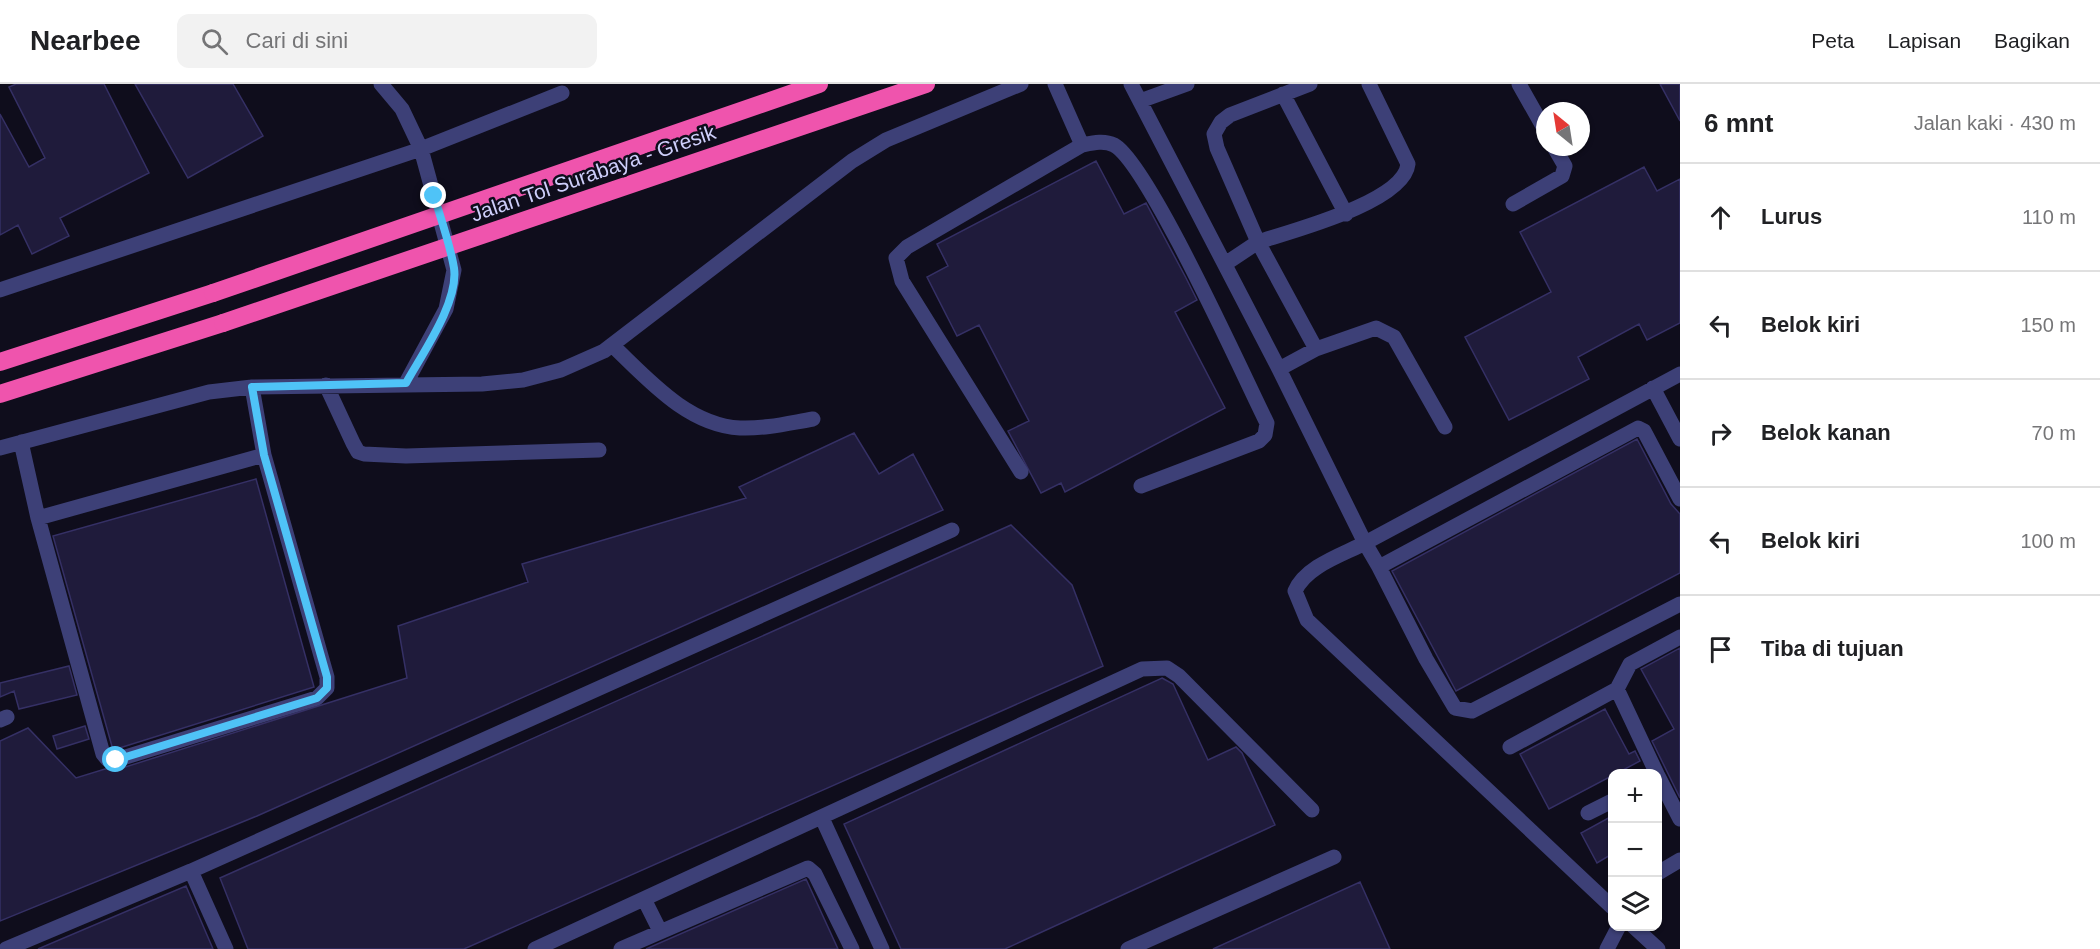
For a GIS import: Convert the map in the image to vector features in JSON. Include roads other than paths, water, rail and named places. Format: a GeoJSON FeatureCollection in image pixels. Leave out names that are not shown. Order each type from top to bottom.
{"type":"FeatureCollection","features":[{"type":"Feature","properties":{"kind":"highway","name":"Jalan Tol Surabaya - Gresik"},"geometry":{"type":"LineString","coordinates":[[0,362],[213,293],[819,84]]}},
{"type":"Feature","properties":{"kind":"highway","name":"Jalan Tol Surabaya - Gresik"},"geometry":{"type":"LineString","coordinates":[[0,394],[223,323],[926,84]]}},
{"type":"Feature","properties":{"kind":"street"},"geometry":{"type":"LineString","coordinates":[[381,84],[402,109],[421,149],[454,270],[446,309],[406,383]]}},
{"type":"Feature","properties":{"kind":"street"},"geometry":{"type":"LineString","coordinates":[[0,448],[209,392],[252,387],[406,383],[482,384],[523,380],[561,370],[612,345],[852,161],[886,140],[1021,84]]}},
{"type":"Feature","properties":{"kind":"street"},"geometry":{"type":"LineString","coordinates":[[1055,84],[1082,145]]}},
{"type":"Feature","properties":{"kind":"street"},"geometry":{"type":"LineString","coordinates":[[1131,84],[1279,369],[1365,543],[1426,659],[1455,708],[1463,712],[1472,711],[1680,604]]}},
{"type":"Feature","properties":{"kind":"street"},"geometry":{"type":"LineString","coordinates":[[1140,101],[1187,84]]}},
{"type":"Feature","properties":{"kind":"street"},"geometry":{"type":"LineString","coordinates":[[1310,84],[1230,115],[1221,122],[1214,134],[1217,148],[1258,242],[1316,349]]}},
{"type":"Feature","properties":{"kind":"street"},"geometry":{"type":"LineString","coordinates":[[1225,264],[1258,242],[1346,214],[1397,185],[1407,175],[1408,164],[1369,84]]}},
{"type":"Feature","properties":{"kind":"street"},"geometry":{"type":"LineString","coordinates":[[1519,84],[1536,114]]}},
{"type":"Feature","properties":{"kind":"street"},"geometry":{"type":"LineString","coordinates":[[0,290],[421,149],[562,93]]}},
{"type":"Feature","properties":{"kind":"street"},"geometry":{"type":"LineString","coordinates":[[1283,94],[1346,214]]}},
{"type":"Feature","properties":{"kind":"street"},"geometry":{"type":"LineString","coordinates":[[1021,472],[902,281],[896,258],[907,247],[1082,145],[1101,142],[1113,144],[1124,153],[1151,193],[1190,266],[1267,423],[1265,435],[1259,441],[1141,486]]}},
{"type":"Feature","properties":{"kind":"street"},"geometry":{"type":"LineString","coordinates":[[1513,204],[1562,176],[1565,166],[1559,156]]}},
{"type":"Feature","properties":{"kind":"street"},"geometry":{"type":"LineString","coordinates":[[1279,369],[1316,349],[1376,328],[1389,332],[1445,427]]}},
{"type":"Feature","properties":{"kind":"street"},"geometry":{"type":"LineString","coordinates":[[612,345],[682,408],[716,423],[739,428],[770,427],[813,419]]}},
{"type":"Feature","properties":{"kind":"street"},"geometry":{"type":"LineString","coordinates":[[1608,899],[1307,620],[1295,591],[1300,581],[1313,570],[1680,374]]}},
{"type":"Feature","properties":{"kind":"street"},"geometry":{"type":"LineString","coordinates":[[326,385],[353,443],[358,452],[364,454],[406,456],[599,450]]}},
{"type":"Feature","properties":{"kind":"street"},"geometry":{"type":"LineString","coordinates":[[21,442],[38,518],[103,754],[108,760],[116,760],[317,698],[327,688],[327,677],[264,455],[252,387]]}},
{"type":"Feature","properties":{"kind":"street"},"geometry":{"type":"LineString","coordinates":[[1653,388],[1680,440]]}},
{"type":"Feature","properties":{"kind":"street"},"geometry":{"type":"LineString","coordinates":[[1378,567],[1632,429],[1644,431],[1680,499]]}},
{"type":"Feature","properties":{"kind":"street"},"geometry":{"type":"LineString","coordinates":[[38,518],[264,455]]}},
{"type":"Feature","properties":{"kind":"street"},"geometry":{"type":"LineString","coordinates":[[6,949],[191,872],[952,530]]}},
{"type":"Feature","properties":{"kind":"street"},"geometry":{"type":"LineString","coordinates":[[1510,747],[1617,689],[1630,664],[1680,637]]}},
{"type":"Feature","properties":{"kind":"street"},"geometry":{"type":"LineString","coordinates":[[535,949],[1142,669],[1167,668],[1179,676],[1312,810]]}},
{"type":"Feature","properties":{"kind":"street"},"geometry":{"type":"LineString","coordinates":[[1617,689],[1655,769]]}},
{"type":"Feature","properties":{"kind":"street"},"geometry":{"type":"LineString","coordinates":[[1662,784],[1680,819]]}},
{"type":"Feature","properties":{"kind":"street"},"geometry":{"type":"LineString","coordinates":[[1588,813],[1608,803]]}},
{"type":"Feature","properties":{"kind":"street"},"geometry":{"type":"LineString","coordinates":[[822,818],[875,947]]}},
{"type":"Feature","properties":{"kind":"street"},"geometry":{"type":"LineString","coordinates":[[1128,949],[1334,857]]}},
{"type":"Feature","properties":{"kind":"street"},"geometry":{"type":"LineString","coordinates":[[1662,871],[1680,860]]}},
{"type":"Feature","properties":{"kind":"street"},"geometry":{"type":"LineString","coordinates":[[621,949],[808,868],[815,874],[852,949]]}},
{"type":"Feature","properties":{"kind":"street"},"geometry":{"type":"LineString","coordinates":[[191,872],[226,949]]}},
{"type":"Feature","properties":{"kind":"street"},"geometry":{"type":"LineString","coordinates":[[644,899],[660,932]]}},
{"type":"Feature","properties":{"kind":"street"},"geometry":{"type":"LineString","coordinates":[[1606,949],[1617,931]]}},
{"type":"Feature","properties":{"kind":"street"},"geometry":{"type":"LineString","coordinates":[[1638,931],[1658,949]]}}]}
